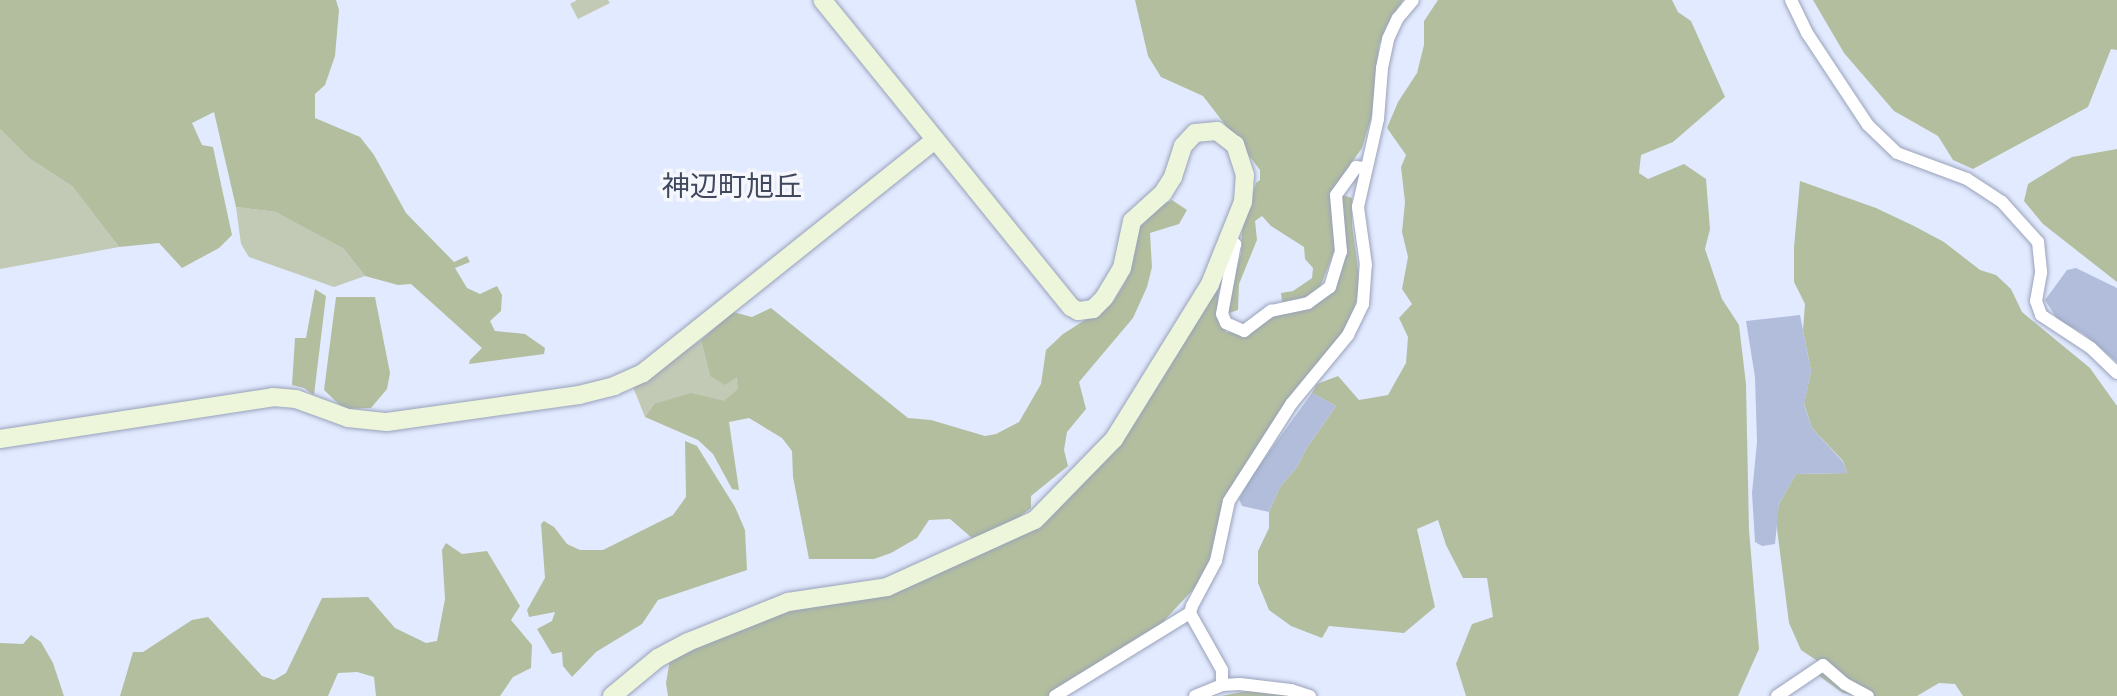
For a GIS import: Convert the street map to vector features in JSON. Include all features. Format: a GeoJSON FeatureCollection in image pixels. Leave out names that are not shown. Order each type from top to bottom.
{"type":"FeatureCollection","features":[{"type":"Feature","properties":{"kind":"street"},"geometry":{"type":"LineString","coordinates":[[612,696],[658,658],[688,642],[788,602],[887,587],[1035,520],[1114,439],[1210,284],[1246,188],[1242,160],[1235,145],[1217,131],[1195,133],[1183,146],[1173,177],[1163,193],[1132,221],[1122,268],[1104,298],[1093,309],[1078,311],[1071,307],[822,0]]}},
{"type":"Feature","properties":{"kind":"street"},"geometry":{"type":"LineString","coordinates":[[1055,696],[1190,613],[1216,561],[1229,502],[1292,403],[1348,335],[1363,304],[1366,265],[1358,207],[1378,119],[1382,68],[1388,39],[1398,18],[1413,0]]}},
{"type":"Feature","properties":{"kind":"street"},"geometry":{"type":"LineString","coordinates":[[1791,0],[1814,44],[1868,125],[1897,153],[1967,179],[2002,202],[2038,242],[2041,273],[2036,301],[2041,315],[2091,348],[2117,373]]}},
{"type":"Feature","properties":{"kind":"street"},"geometry":{"type":"LineString","coordinates":[[0,439],[273,397],[296,398],[348,418],[387,422],[579,396],[614,386],[643,373],[935,140]]}},
{"type":"Feature","properties":{"kind":"street"},"geometry":{"type":"LineString","coordinates":[[1228,239],[1235,244],[1222,314],[1226,323],[1244,331],[1271,311],[1308,303],[1329,286],[1341,252],[1336,195],[1356,167],[1365,168]]}},
{"type":"Feature","properties":{"kind":"street"},"geometry":{"type":"LineString","coordinates":[[1190,613],[1222,670],[1222,685]]}},
{"type":"Feature","properties":{"kind":"street"},"geometry":{"type":"LineString","coordinates":[[1777,696],[1823,665],[1845,684],[1868,696]]}},
{"type":"Feature","properties":{"kind":"street"},"geometry":{"type":"LineString","coordinates":[[1195,696],[1222,685],[1291,690],[1310,696]]}},
{"type":"Feature","properties":{"kind":"green space"},"geometry":{"type":"Polygon","coordinates":[[[0,0],[336,0],[339,10],[335,56],[325,85],[315,94],[315,118],[360,137],[374,155],[406,213],[454,262],[467,256],[470,262],[455,268],[467,288],[480,294],[497,286],[502,295],[501,311],[490,321],[495,331],[525,334],[545,348],[544,354],[469,364],[482,348],[411,284],[398,285],[365,276],[343,248],[276,212],[236,207],[214,112],[192,123],[202,145],[213,147],[232,235],[219,248],[182,268],[159,243],[119,247],[72,186],[30,159],[0,129],[0,0]]]}},
{"type":"Feature","properties":{"kind":"green space"},"geometry":{"type":"Polygon","coordinates":[[[577,0],[608,0],[610,3],[578,19],[570,4],[577,0]]]}},
{"type":"Feature","properties":{"kind":"green space"},"geometry":{"type":"Polygon","coordinates":[[[1135,0],[1403,0],[1387,25],[1379,45],[1372,115],[1362,148],[1330,193],[1335,249],[1319,290],[1306,297],[1282,302],[1281,293],[1293,291],[1312,278],[1313,268],[1305,259],[1304,247],[1271,226],[1262,216],[1255,221],[1257,240],[1239,284],[1238,310],[1229,313],[1226,303],[1229,286],[1241,254],[1242,230],[1256,183],[1260,180],[1260,170],[1203,96],[1161,77],[1148,56],[1135,0]]]}},
{"type":"Feature","properties":{"kind":"green space"},"geometry":{"type":"Polygon","coordinates":[[[1438,0],[1672,0],[1678,12],[1691,21],[1725,97],[1673,142],[1641,155],[1639,173],[1648,179],[1684,164],[1706,179],[1710,229],[1705,249],[1722,299],[1739,325],[1746,384],[1749,530],[1759,649],[1738,696],[1466,696],[1456,664],[1472,624],[1493,617],[1487,578],[1463,578],[1446,545],[1438,520],[1417,529],[1435,607],[1404,633],[1329,626],[1322,638],[1291,626],[1269,610],[1258,583],[1258,551],[1269,528],[1269,512],[1280,487],[1297,467],[1306,449],[1336,406],[1312,393],[1317,384],[1338,376],[1359,400],[1388,395],[1406,363],[1408,337],[1399,318],[1412,304],[1402,289],[1408,257],[1402,232],[1405,202],[1401,167],[1406,155],[1387,128],[1398,102],[1417,73],[1424,45],[1424,21],[1438,0]]]}},
{"type":"Feature","properties":{"kind":"green space"},"geometry":{"type":"Polygon","coordinates":[[[1813,0],[2117,0],[2117,50],[2111,49],[2088,107],[1973,169],[1953,160],[1938,136],[1894,111],[1844,53],[1813,0]]]}},
{"type":"Feature","properties":{"kind":"green space"},"geometry":{"type":"Polygon","coordinates":[[[0,129],[30,159],[72,186],[119,247],[0,269],[0,129]]]}},
{"type":"Feature","properties":{"kind":"green space"},"geometry":{"type":"Polygon","coordinates":[[[2117,149],[2117,282],[2043,224],[2024,201],[2028,184],[2072,157],[2117,149]]]}},
{"type":"Feature","properties":{"kind":"green space"},"geometry":{"type":"Polygon","coordinates":[[[1800,181],[1876,208],[1914,226],[1944,242],[1980,270],[1996,275],[2011,289],[2022,312],[2090,368],[2117,406],[2117,696],[1963,696],[1955,684],[1939,683],[1917,696],[1858,696],[1843,693],[1819,676],[1819,662],[1801,650],[1789,623],[1776,521],[1779,504],[1796,474],[1847,473],[1843,461],[1812,428],[1804,404],[1811,371],[1803,330],[1805,304],[1794,282],[1800,181]]]}},
{"type":"Feature","properties":{"kind":"green space"},"geometry":{"type":"Polygon","coordinates":[[[1343,195],[1352,198],[1352,225],[1360,284],[1351,323],[1225,496],[1210,562],[1200,582],[1161,624],[1051,696],[668,696],[666,683],[670,659],[788,603],[886,589],[1018,531],[1078,484],[1211,290],[1218,289],[1218,317],[1226,332],[1236,333],[1270,314],[1310,305],[1347,252],[1339,203],[1343,195]]]}},
{"type":"Feature","properties":{"kind":"green space"},"geometry":{"type":"Polygon","coordinates":[[[1172,200],[1187,210],[1179,224],[1150,233],[1152,267],[1147,287],[1133,318],[1079,382],[1086,409],[1067,432],[1064,450],[1068,466],[1031,496],[1031,508],[1006,527],[972,538],[950,519],[929,520],[917,538],[874,559],[809,559],[793,477],[792,451],[782,438],[749,418],[729,422],[739,490],[732,489],[713,454],[698,440],[645,417],[654,404],[691,393],[724,401],[738,389],[737,377],[725,385],[710,376],[701,340],[733,312],[752,317],[771,308],[908,418],[931,420],[985,436],[996,434],[1019,422],[1041,384],[1046,350],[1063,334],[1113,302],[1127,279],[1127,246],[1138,218],[1172,200]]]}},
{"type":"Feature","properties":{"kind":"green space"},"geometry":{"type":"Polygon","coordinates":[[[236,207],[276,212],[317,231],[343,248],[365,276],[334,287],[249,257],[241,244],[236,207]]]}},
{"type":"Feature","properties":{"kind":"green space"},"geometry":{"type":"Polygon","coordinates":[[[315,289],[326,296],[314,395],[304,388],[292,385],[295,338],[306,338],[315,289]]]}},
{"type":"Feature","properties":{"kind":"green space"},"geometry":{"type":"Polygon","coordinates":[[[336,297],[375,297],[390,373],[387,389],[371,408],[344,409],[324,390],[336,297]]]}},
{"type":"Feature","properties":{"kind":"green space"},"geometry":{"type":"Polygon","coordinates":[[[701,340],[710,376],[737,376],[739,389],[724,402],[654,404],[645,417],[633,387],[701,340]]]}},
{"type":"Feature","properties":{"kind":"green space"},"geometry":{"type":"Polygon","coordinates":[[[685,441],[697,446],[735,507],[745,530],[747,570],[658,600],[642,624],[596,652],[572,677],[563,666],[562,652],[552,654],[537,629],[552,621],[555,612],[529,617],[527,610],[545,578],[541,524],[544,521],[554,527],[567,544],[580,550],[603,550],[673,515],[686,497],[685,441]]]}},
{"type":"Feature","properties":{"kind":"green space"},"geometry":{"type":"Polygon","coordinates":[[[446,543],[462,554],[487,551],[520,606],[511,620],[532,645],[531,668],[513,677],[500,696],[376,696],[374,677],[357,672],[338,673],[328,696],[120,696],[133,652],[143,652],[192,620],[208,617],[262,676],[274,680],[286,673],[322,598],[368,597],[395,628],[426,643],[437,641],[445,599],[442,550],[446,543]]]}},
{"type":"Feature","properties":{"kind":"green space"},"geometry":{"type":"Polygon","coordinates":[[[31,635],[41,642],[53,663],[64,696],[0,696],[0,643],[23,644],[31,635]]]}},
{"type":"Feature","properties":{"kind":"green space"},"geometry":{"type":"Polygon","coordinates":[[[1252,690],[1291,696],[1221,696],[1252,690]]]}},
{"type":"Feature","properties":{"kind":"water"},"geometry":{"type":"Polygon","coordinates":[[[2076,268],[2117,288],[2117,362],[2083,333],[2058,320],[2045,300],[2067,270],[2076,268]]]}},
{"type":"Feature","properties":{"kind":"water"},"geometry":{"type":"Polygon","coordinates":[[[1800,315],[1811,371],[1804,405],[1812,428],[1843,462],[1847,473],[1796,474],[1779,504],[1775,544],[1762,546],[1755,542],[1752,493],[1757,442],[1755,377],[1746,321],[1800,315]]]}},
{"type":"Feature","properties":{"kind":"water"},"geometry":{"type":"Polygon","coordinates":[[[1312,393],[1336,406],[1306,449],[1297,467],[1280,487],[1269,512],[1242,506],[1239,499],[1251,477],[1312,393]]]}},
{"type":"Feature","properties":{"kind":"district","name":"神辺町旭丘"},"geometry":{"type":"Point","coordinates":[732,187]}}]}
